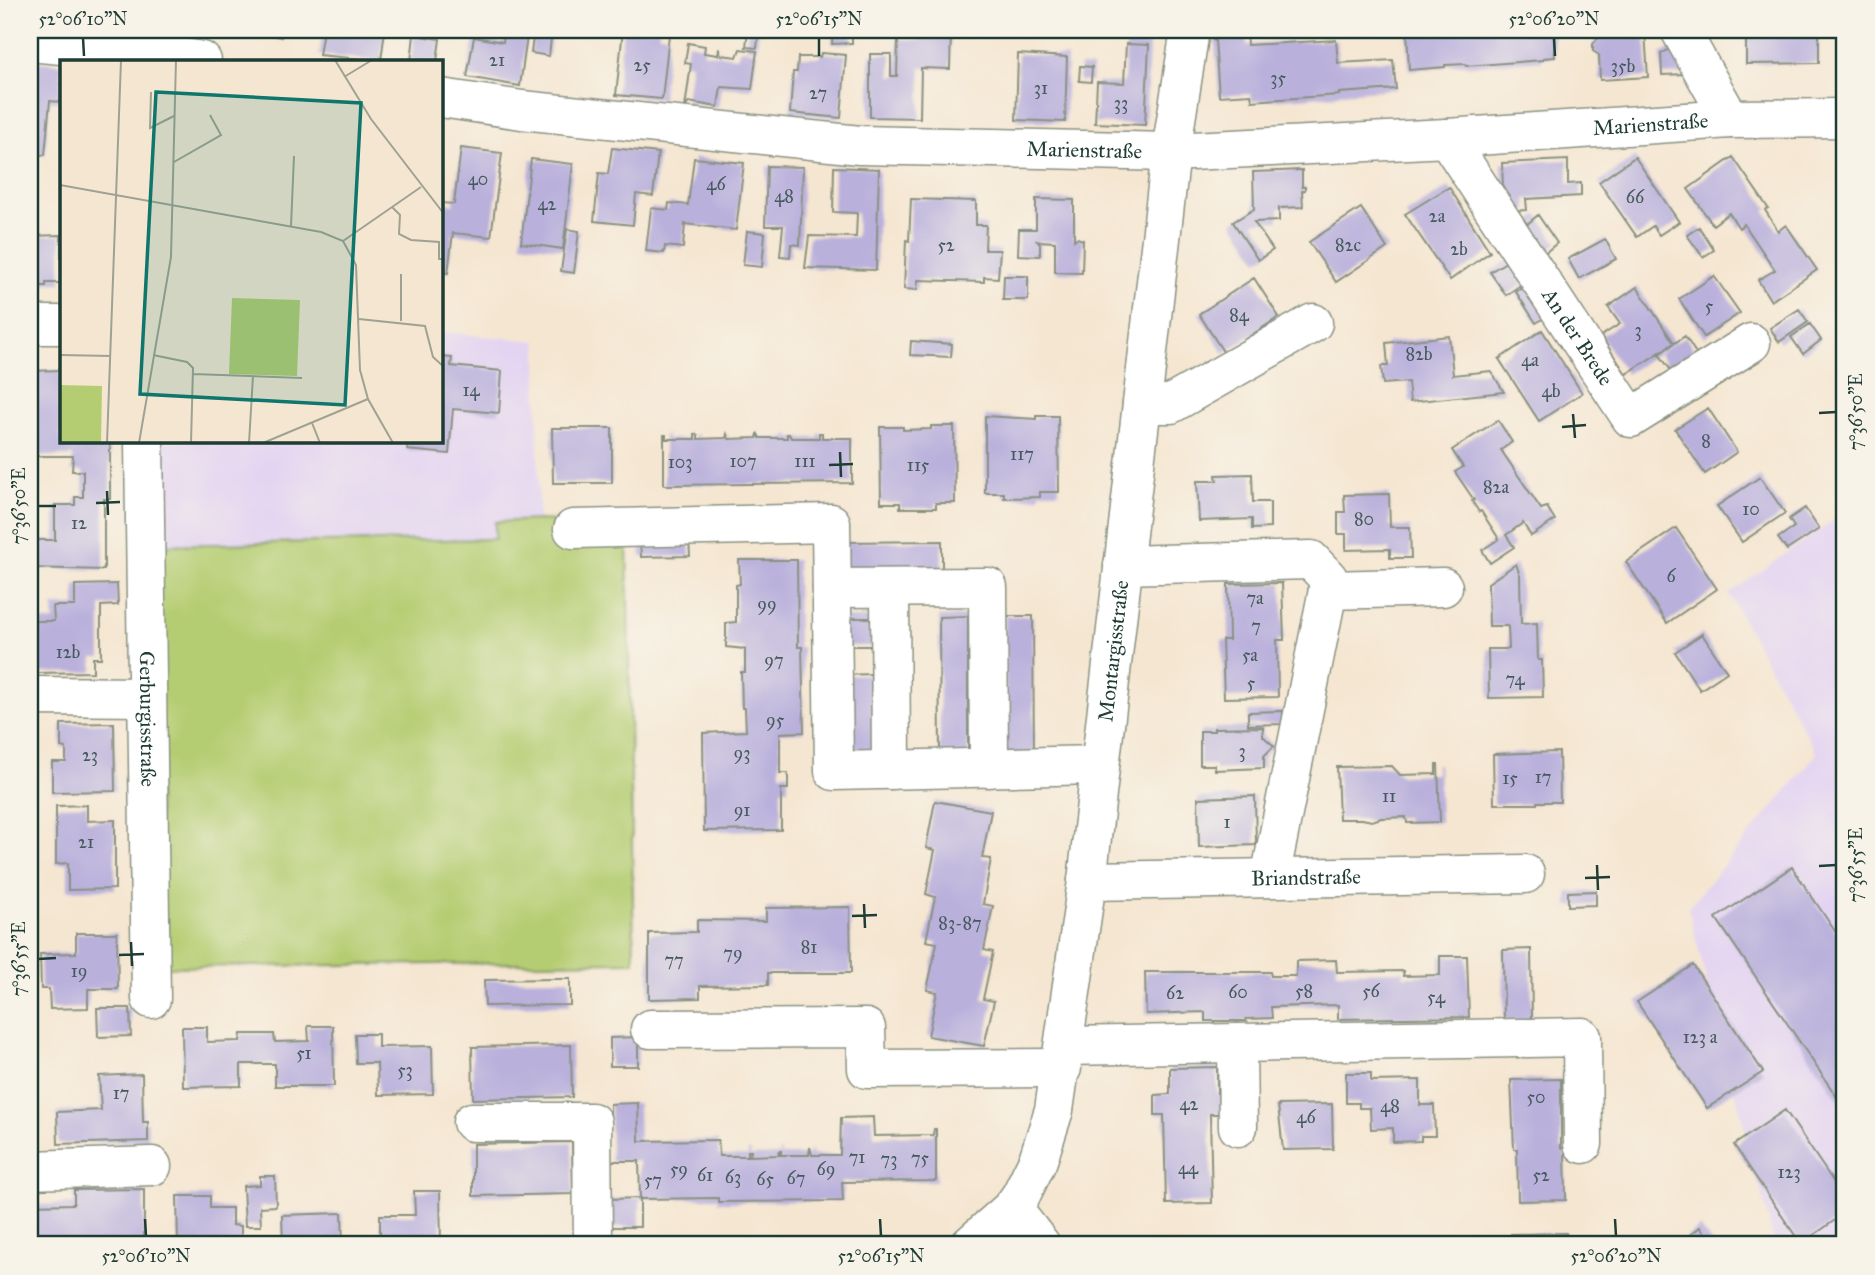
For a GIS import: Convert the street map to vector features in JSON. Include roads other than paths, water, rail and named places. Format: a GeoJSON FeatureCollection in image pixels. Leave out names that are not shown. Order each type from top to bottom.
{"type":"FeatureCollection","features":[{"type":"Feature","properties":{"kind":"street","name":"Montargisstraße"},"geometry":{"type":"LineString","coordinates":[[970,1245],[1012,1208],[1038,1160],[1054,1110],[1087,881],[1171,152],[1190,30]]}},
{"type":"Feature","properties":{"kind":"street","name":"Marienstraße"},"geometry":{"type":"LineString","coordinates":[[1679,30],[1730,119]]}},
{"type":"Feature","properties":{"kind":"street"},"geometry":{"type":"LineString","coordinates":[[30,42],[196,60]]}},
{"type":"Feature","properties":{"kind":"street","name":"Marienstraße"},"geometry":{"type":"LineString","coordinates":[[443,98],[522,110],[860,145],[1171,152],[1447,138],[1730,119],[1845,118]]}},
{"type":"Feature","properties":{"kind":"street","name":"An der Brede"},"geometry":{"type":"LineString","coordinates":[[1447,138],[1631,418],[1751,343]]}},
{"type":"Feature","properties":{"kind":"street"},"geometry":{"type":"LineString","coordinates":[[1142,404],[1171,404],[1313,323]]}},
{"type":"Feature","properties":{"kind":"street"},"geometry":{"type":"LineString","coordinates":[[30,325],[60,325]]}},
{"type":"Feature","properties":{"kind":"street","name":"Gerburgisstraße"},"geometry":{"type":"LineString","coordinates":[[144,443],[151,999]]}},
{"type":"Feature","properties":{"kind":"street"},"geometry":{"type":"LineString","coordinates":[[573,529],[831,523],[834,771],[1099,765]]}},
{"type":"Feature","properties":{"kind":"street"},"geometry":{"type":"LineString","coordinates":[[1123,565],[1311,560],[1328,578],[1328,590],[1270,878]]}},
{"type":"Feature","properties":{"kind":"street"},"geometry":{"type":"LineString","coordinates":[[832,588],[988,587],[989,768]]}},
{"type":"Feature","properties":{"kind":"street"},"geometry":{"type":"LineString","coordinates":[[1328,590],[1443,587]]}},
{"type":"Feature","properties":{"kind":"street"},"geometry":{"type":"LineString","coordinates":[[890,588],[891,770]]}},
{"type":"Feature","properties":{"kind":"street"},"geometry":{"type":"LineString","coordinates":[[30,696],[146,697]]}},
{"type":"Feature","properties":{"kind":"street","name":"Briandstraße"},"geometry":{"type":"LineString","coordinates":[[1087,881],[1525,874]]}},
{"type":"Feature","properties":{"kind":"street"},"geometry":{"type":"LineString","coordinates":[[650,1029],[866,1028],[867,1069],[1237,1043],[1582,1037],[1583,1144]]}},
{"type":"Feature","properties":{"kind":"street"},"geometry":{"type":"LineString","coordinates":[[1237,1043],[1238,1127]]}},
{"type":"Feature","properties":{"kind":"street"},"geometry":{"type":"LineString","coordinates":[[472,1122],[592,1122],[593,1245]]}},
{"type":"Feature","properties":{"kind":"street"},"geometry":{"type":"LineString","coordinates":[[30,1170],[152,1166]]}},
{"type":"Feature","properties":{"kind":"street"},"geometry":{"type":"LineString","coordinates":[[1012,1208],[1041,1245]]}}]}
